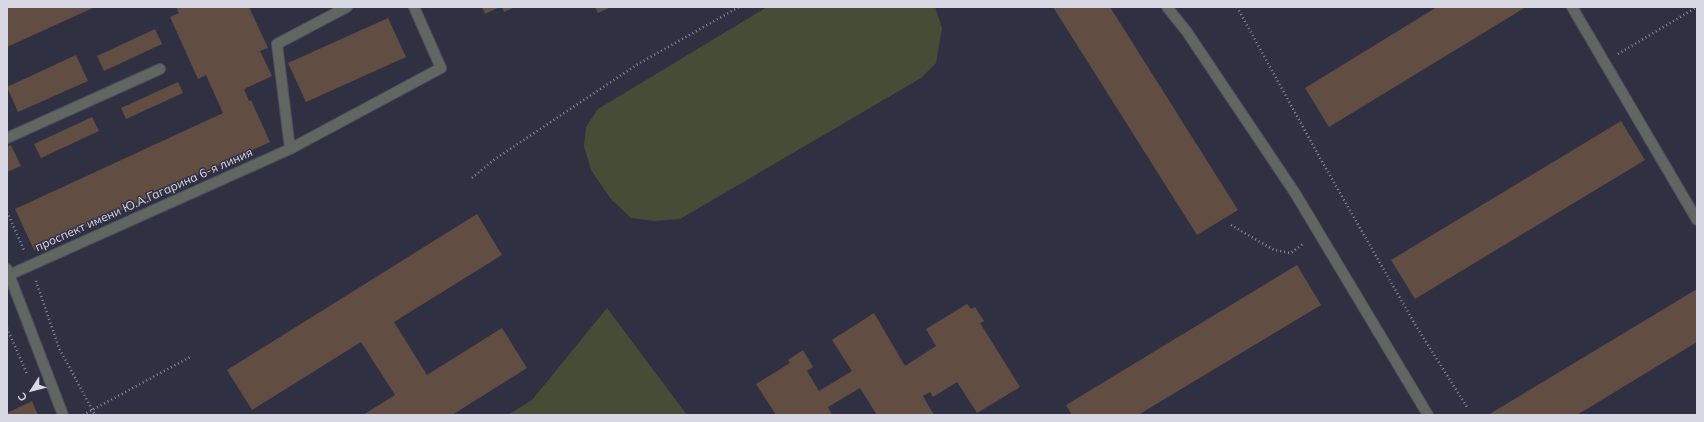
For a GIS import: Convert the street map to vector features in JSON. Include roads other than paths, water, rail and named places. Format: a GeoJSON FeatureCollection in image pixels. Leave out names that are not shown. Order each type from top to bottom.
{"type":"FeatureCollection","features":[{"type":"Feature","properties":{"kind":"street"},"geometry":{"type":"LineString","coordinates":[[290,149],[276,44],[347,7]]}},
{"type":"Feature","properties":{"kind":"street","name":"проспект имени Ю.А.Гагарина 6-я линия"},"geometry":{"type":"LineString","coordinates":[[8,272],[30,265],[290,149],[441,68],[414,7]]}},
{"type":"Feature","properties":{"kind":"street"},"geometry":{"type":"LineString","coordinates":[[1167,7],[1187,32],[1286,179],[1428,415]]}},
{"type":"Feature","properties":{"kind":"street"},"geometry":{"type":"LineString","coordinates":[[1572,7],[1697,220]]}},
{"type":"Feature","properties":{"kind":"street"},"geometry":{"type":"LineString","coordinates":[[7,138],[160,70]]}},
{"type":"Feature","properties":{"kind":"street"},"geometry":{"type":"LineString","coordinates":[[8,272],[63,415]]}}]}
